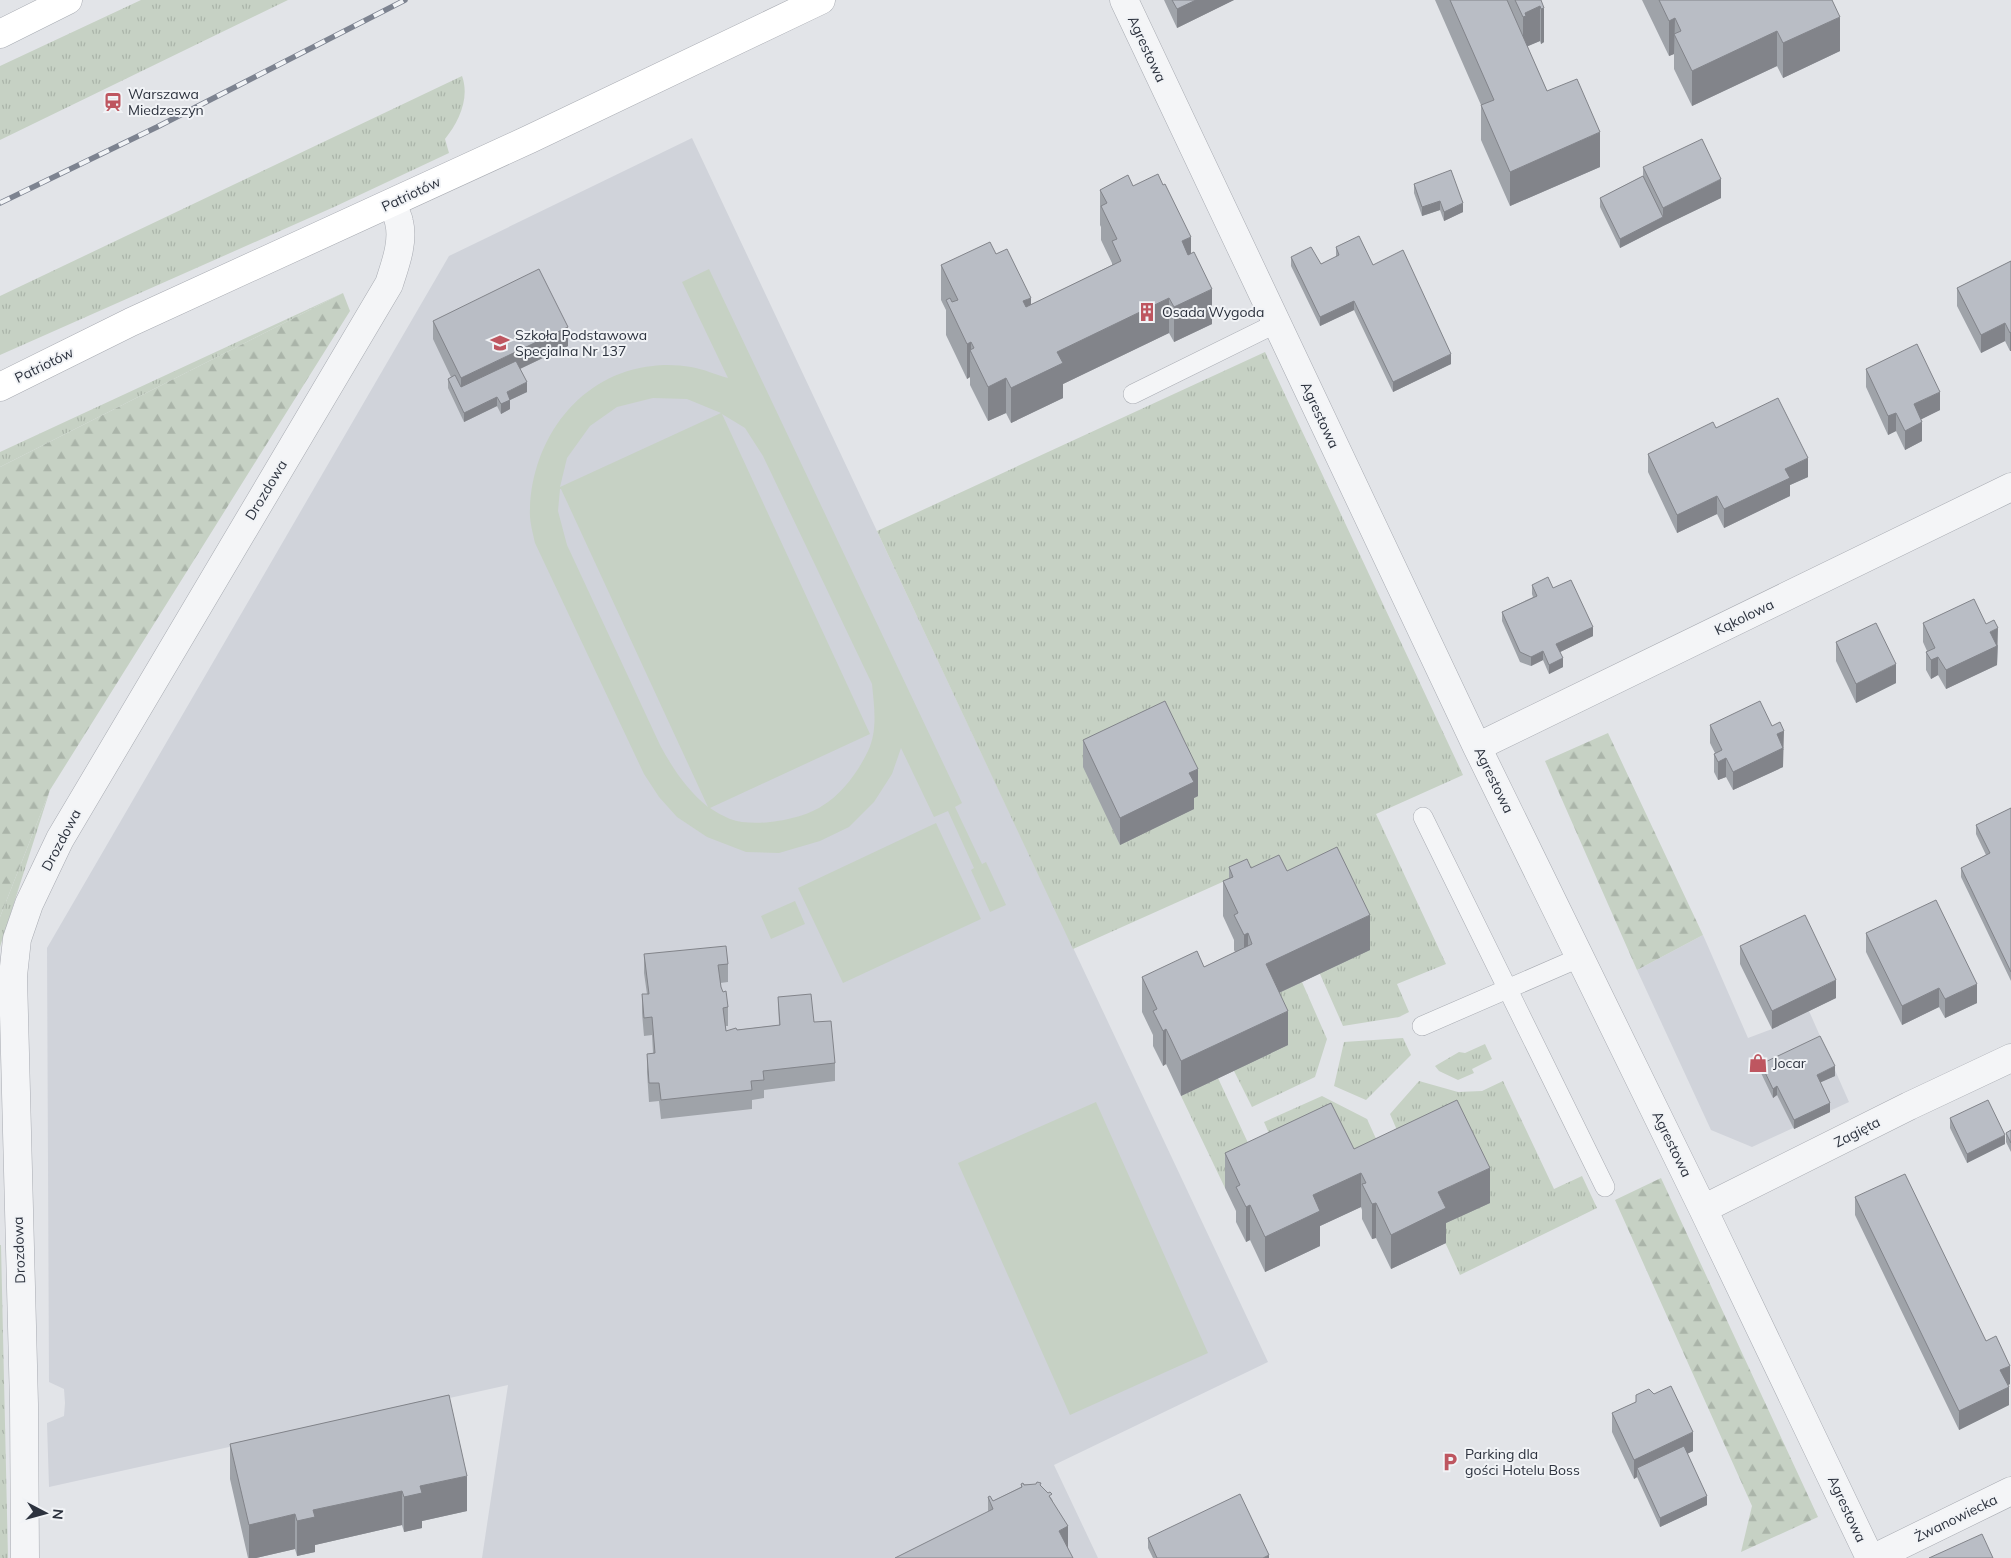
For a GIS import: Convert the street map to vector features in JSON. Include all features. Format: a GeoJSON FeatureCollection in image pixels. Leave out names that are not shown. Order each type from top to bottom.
{"type":"FeatureCollection","features":[{"type":"Feature","properties":{"kind":"main road"},"geometry":{"type":"LineString","coordinates":[[0,34],[35,7],[68,0]]}},
{"type":"Feature","properties":{"kind":"main road","name":"Patriotów"},"geometry":{"type":"LineString","coordinates":[[0,386],[131,322],[391,204],[821,0]]}},
{"type":"Feature","properties":{"kind":"street","name":"Agrestowa"},"geometry":{"type":"LineString","coordinates":[[1124,0],[1477,747],[1704,1209],[1870,1558]]}},
{"type":"Feature","properties":{"kind":"street","name":"Drozdowa"},"geometry":{"type":"LineString","coordinates":[[25,1558],[24,1404],[13,986],[17,939],[29,904],[60,839],[389,284],[397,258],[400,235],[399,222],[391,204]]}},
{"type":"Feature","properties":{"kind":"street","name":"Kąkolowa"},"geometry":{"type":"LineString","coordinates":[[1477,747],[2011,487]]}},
{"type":"Feature","properties":{"kind":"street","name":"Zagięta"},"geometry":{"type":"LineString","coordinates":[[1704,1209],[1909,1106],[2011,1058]]}},
{"type":"Feature","properties":{"kind":"street","name":"Żwanowiecka"},"geometry":{"type":"LineString","coordinates":[[1874,1558],[2011,1491]]}},
{"type":"Feature","properties":{"kind":"lane"},"geometry":{"type":"LineString","coordinates":[[1133,394],[1276,323]]}},
{"type":"Feature","properties":{"kind":"lane"},"geometry":{"type":"LineString","coordinates":[[1423,817],[1605,1188]]}},
{"type":"Feature","properties":{"kind":"lane"},"geometry":{"type":"LineString","coordinates":[[1422,1026],[1581,957]]}},
{"type":"Feature","properties":{"kind":"shaded area"},"geometry":{"type":"Polygon","coordinates":[[[692,138],[1268,1362],[1054,1465],[1098,1558],[482,1558],[508,1385],[49,1487],[47,1423],[64,1416],[65,1403],[64,1389],[49,1382],[47,948],[449,256],[692,138]]]}},
{"type":"Feature","properties":{"kind":"shaded area"},"geometry":{"type":"Polygon","coordinates":[[[1703,935],[1748,1038],[1809,1011],[1849,1102],[1752,1147],[1711,1130],[1637,970],[1703,935]]]}},
{"type":"Feature","properties":{"kind":"green space"},"geometry":{"type":"Polygon","coordinates":[[[141,0],[288,0],[0,140],[0,66],[141,0]]]}},
{"type":"Feature","properties":{"kind":"green space"},"geometry":{"type":"Polygon","coordinates":[[[462,76],[465,93],[462,109],[455,125],[445,139],[449,153],[334,207],[0,355],[0,296],[462,76]]]}},
{"type":"Feature","properties":{"kind":"green space"},"geometry":{"type":"Polygon","coordinates":[[[709,269],[962,803],[955,807],[982,864],[986,862],[1006,905],[990,912],[971,870],[974,868],[948,811],[934,817],[901,748],[892,774],[874,802],[849,827],[820,841],[779,853],[746,852],[707,837],[677,817],[659,797],[644,774],[535,543],[530,509],[533,483],[540,458],[551,435],[565,414],[583,396],[603,381],[627,371],[662,365],[696,368],[728,378],[682,282],[709,269]],[[653,398],[617,407],[590,426],[567,458],[560,487],[721,413],[687,399],[653,398]],[[722,414],[870,734],[710,808],[730,819],[752,823],[790,819],[813,811],[843,789],[854,774],[868,751],[874,726],[872,684],[763,456],[745,428],[722,414]],[[561,489],[558,511],[567,545],[660,745],[681,779],[693,794],[708,807],[561,489]]]}},
{"type":"Feature","properties":{"kind":"green space"},"geometry":{"type":"Polygon","coordinates":[[[343,293],[0,467],[0,452],[343,293]]]}},
{"type":"Feature","properties":{"kind":"green space"},"geometry":{"type":"Polygon","coordinates":[[[343,293],[350,311],[50,790],[0,917],[0,467],[343,293]]]}},
{"type":"Feature","properties":{"kind":"green space"},"geometry":{"type":"Polygon","coordinates":[[[1265,352],[1463,775],[1376,814],[1446,964],[1397,984],[1409,1012],[1399,1017],[1343,1026],[1320,974],[1238,875],[1073,949],[877,531],[1265,352]]]}},
{"type":"Feature","properties":{"kind":"green space"},"geometry":{"type":"Polygon","coordinates":[[[1608,733],[1703,935],[1637,970],[1545,761],[1608,733]]]}},
{"type":"Feature","properties":{"kind":"green space"},"geometry":{"type":"Polygon","coordinates":[[[50,790],[0,947],[0,917],[50,790]]]}},
{"type":"Feature","properties":{"kind":"green space"},"geometry":{"type":"Polygon","coordinates":[[[936,823],[981,919],[843,983],[798,888],[936,823]]]}},
{"type":"Feature","properties":{"kind":"green space"},"geometry":{"type":"Polygon","coordinates":[[[795,901],[805,924],[771,939],[761,916],[795,901]]]}},
{"type":"Feature","properties":{"kind":"green space"},"geometry":{"type":"Polygon","coordinates":[[[1302,982],[1327,1039],[1315,1077],[1252,1107],[1234,1071],[1266,999],[1302,982]]]}},
{"type":"Feature","properties":{"kind":"green space"},"geometry":{"type":"Polygon","coordinates":[[[1403,1038],[1411,1055],[1366,1100],[1334,1086],[1344,1042],[1403,1038]]]}},
{"type":"Feature","properties":{"kind":"green space"},"geometry":{"type":"Polygon","coordinates":[[[1485,1044],[1492,1059],[1472,1069],[1474,1073],[1458,1080],[1439,1071],[1435,1066],[1459,1052],[1465,1053],[1485,1044]]]}},
{"type":"Feature","properties":{"kind":"green space"},"geometry":{"type":"Polygon","coordinates":[[[1218,1078],[1261,1171],[1225,1188],[1181,1096],[1218,1078]]]}},
{"type":"Feature","properties":{"kind":"green space"},"geometry":{"type":"Polygon","coordinates":[[[1419,1081],[1458,1092],[1482,1091],[1503,1081],[1554,1189],[1582,1176],[1597,1208],[1460,1275],[1438,1227],[1489,1202],[1409,1158],[1390,1114],[1419,1081]]]}},
{"type":"Feature","properties":{"kind":"green space"},"geometry":{"type":"Polygon","coordinates":[[[1322,1096],[1367,1119],[1389,1167],[1281,1161],[1264,1122],[1322,1096]]]}},
{"type":"Feature","properties":{"kind":"green space"},"geometry":{"type":"Polygon","coordinates":[[[1096,1102],[1208,1353],[1070,1415],[958,1163],[1096,1102]]]}},
{"type":"Feature","properties":{"kind":"green space"},"geometry":{"type":"Polygon","coordinates":[[[1661,1178],[1818,1517],[1741,1552],[1752,1506],[1615,1200],[1661,1178]]]}},
{"type":"Feature","properties":{"kind":"green space"},"geometry":{"type":"Polygon","coordinates":[[[1,1245],[8,1558],[0,1558],[1,1245]]]}},
{"type":"Feature","properties":{"kind":"building"},"geometry":{"type":"Polygon","coordinates":[[[1172,0],[1196,0],[1177,9],[1172,0]]]}},
{"type":"Feature","properties":{"kind":"building"},"geometry":{"type":"Polygon","coordinates":[[[1450,0],[1507,0],[1547,91],[1577,79],[1600,132],[1510,172],[1481,105],[1494,100],[1450,0]]]}},
{"type":"Feature","properties":{"kind":"building"},"geometry":{"type":"Polygon","coordinates":[[[1515,0],[1541,0],[1544,8],[1541,9],[1540,6],[1525,13],[1526,16],[1523,17],[1515,0]]]}},
{"type":"Feature","properties":{"kind":"building"},"geometry":{"type":"Polygon","coordinates":[[[1659,0],[1832,0],[1840,17],[1783,43],[1777,31],[1692,71],[1674,34],[1681,31],[1675,18],[1669,21],[1659,0]]]}},
{"type":"Feature","properties":{"kind":"building"},"geometry":{"type":"Polygon","coordinates":[[[1702,139],[1721,179],[1663,208],[1643,167],[1702,139]]]}},
{"type":"Feature","properties":{"kind":"building"},"geometry":{"type":"Polygon","coordinates":[[[1451,170],[1463,203],[1444,212],[1440,201],[1422,207],[1414,184],[1451,170]]]}},
{"type":"Feature","properties":{"kind":"building","name":"Osada Wygoda"},"geometry":{"type":"Polygon","coordinates":[[[1158,174],[1163,185],[1165,184],[1191,237],[1182,241],[1188,255],[1194,252],[1212,289],[1174,307],[1169,298],[1057,352],[1063,363],[1011,388],[1006,378],[988,387],[970,350],[974,348],[971,342],[967,344],[946,300],[950,298],[952,302],[958,300],[941,265],[990,242],[996,254],[1007,249],[1031,298],[1023,301],[1026,307],[1121,261],[1112,241],[1117,239],[1101,206],[1107,203],[1100,190],[1128,175],[1133,186],[1158,174]]]}},
{"type":"Feature","properties":{"kind":"building"},"geometry":{"type":"Polygon","coordinates":[[[1643,176],[1663,217],[1620,239],[1600,198],[1643,176]]]}},
{"type":"Feature","properties":{"kind":"building"},"geometry":{"type":"Polygon","coordinates":[[[1359,236],[1373,265],[1403,250],[1451,354],[1393,382],[1354,301],[1320,317],[1291,257],[1311,247],[1321,264],[1339,255],[1336,247],[1359,236]]]}},
{"type":"Feature","properties":{"kind":"building"},"geometry":{"type":"Polygon","coordinates":[[[2011,261],[2011,332],[2005,323],[1981,335],[1957,288],[2011,261]]]}},
{"type":"Feature","properties":{"kind":"building","name":"Szkoła Podstawowa Specjalna Nr 137"},"geometry":{"type":"Polygon","coordinates":[[[539,269],[568,327],[461,378],[433,321],[539,269]]]}},
{"type":"Feature","properties":{"kind":"building"},"geometry":{"type":"Polygon","coordinates":[[[1917,344],[1940,392],[1914,404],[1922,422],[1905,431],[1896,413],[1888,416],[1866,369],[1917,344]]]}},
{"type":"Feature","properties":{"kind":"building"},"geometry":{"type":"Polygon","coordinates":[[[516,361],[527,382],[507,392],[510,400],[501,404],[497,397],[464,413],[448,379],[455,375],[461,387],[516,361]]]}},
{"type":"Feature","properties":{"kind":"building"},"geometry":{"type":"Polygon","coordinates":[[[1778,398],[1808,458],[1785,469],[1790,478],[1724,509],[1717,496],[1677,515],[1648,454],[1713,422],[1716,428],[1778,398]]]}},
{"type":"Feature","properties":{"kind":"building"},"geometry":{"type":"Polygon","coordinates":[[[1548,577],[1553,588],[1571,580],[1593,627],[1556,644],[1563,658],[1549,665],[1543,651],[1531,657],[1520,652],[1502,612],[1537,596],[1532,585],[1548,577]]]}},
{"type":"Feature","properties":{"kind":"building"},"geometry":{"type":"Polygon","coordinates":[[[1974,599],[1986,624],[1994,620],[1998,628],[1990,632],[1997,646],[1946,670],[1938,657],[1931,660],[1926,652],[1935,648],[1923,623],[1974,599]]]}},
{"type":"Feature","properties":{"kind":"building"},"geometry":{"type":"Polygon","coordinates":[[[1876,623],[1896,664],[1856,684],[1836,642],[1876,623]]]}},
{"type":"Feature","properties":{"kind":"building"},"geometry":{"type":"Polygon","coordinates":[[[1165,701],[1198,769],[1189,773],[1194,782],[1120,818],[1083,740],[1165,701]]]}},
{"type":"Feature","properties":{"kind":"building"},"geometry":{"type":"Polygon","coordinates":[[[1760,701],[1772,726],[1780,722],[1784,731],[1777,734],[1783,748],[1733,772],[1726,758],[1718,762],[1714,754],[1722,750],[1710,725],[1760,701]]]}},
{"type":"Feature","properties":{"kind":"building"},"geometry":{"type":"Polygon","coordinates":[[[2011,808],[2011,972],[1961,868],[1990,853],[1976,825],[2011,808]]]}},
{"type":"Feature","properties":{"kind":"building"},"geometry":{"type":"Polygon","coordinates":[[[1337,847],[1370,915],[1266,964],[1288,1011],[1181,1061],[1166,1029],[1163,1031],[1153,1011],[1157,1009],[1142,977],[1197,951],[1204,967],[1252,944],[1248,933],[1244,935],[1234,915],[1238,913],[1223,881],[1233,877],[1229,867],[1247,859],[1251,868],[1279,855],[1287,871],[1337,847]]]}},
{"type":"Feature","properties":{"kind":"building"},"geometry":{"type":"Polygon","coordinates":[[[1936,900],[1977,984],[1945,999],[1939,988],[1902,1006],[1866,933],[1936,900]]]}},
{"type":"Feature","properties":{"kind":"building"},"geometry":{"type":"Polygon","coordinates":[[[1805,915],[1836,980],[1772,1011],[1740,946],[1805,915]]]}},
{"type":"Feature","properties":{"kind":"building"},"geometry":{"type":"Polygon","coordinates":[[[726,946],[728,964],[718,965],[721,987],[723,992],[726,991],[728,1007],[723,1008],[726,1031],[736,1028],[737,1030],[780,1025],[778,997],[811,994],[814,1022],[831,1021],[835,1063],[763,1071],[764,1080],[751,1081],[752,1090],[661,1100],[659,1083],[649,1083],[647,1054],[655,1053],[652,1017],[644,1018],[642,994],[649,994],[644,954],[726,946]]]}},
{"type":"Feature","properties":{"kind":"building"},"geometry":{"type":"Polygon","coordinates":[[[1820,1036],[1835,1066],[1817,1075],[1830,1103],[1794,1120],[1777,1086],[1773,1089],[1761,1064],[1820,1036]]]}},
{"type":"Feature","properties":{"kind":"building"},"geometry":{"type":"Polygon","coordinates":[[[1457,1100],[1490,1168],[1438,1192],[1446,1208],[1391,1235],[1376,1203],[1372,1204],[1362,1184],[1366,1183],[1361,1173],[1313,1195],[1320,1211],[1265,1237],[1250,1205],[1246,1207],[1236,1187],[1240,1185],[1225,1153],[1331,1103],[1354,1149],[1457,1100]]]}},
{"type":"Feature","properties":{"kind":"building"},"geometry":{"type":"Polygon","coordinates":[[[1988,1100],[2005,1135],[1967,1154],[1950,1118],[1988,1100]]]}},
{"type":"Feature","properties":{"kind":"building"},"geometry":{"type":"Polygon","coordinates":[[[2011,1130],[2011,1143],[2006,1133],[2011,1130]]]}},
{"type":"Feature","properties":{"kind":"building"},"geometry":{"type":"Polygon","coordinates":[[[1905,1174],[1986,1341],[1996,1336],[2010,1366],[2000,1370],[2009,1387],[1959,1411],[1855,1197],[1905,1174]]]}},
{"type":"Feature","properties":{"kind":"building"},"geometry":{"type":"Polygon","coordinates":[[[1671,1386],[1693,1432],[1634,1460],[1612,1413],[1636,1402],[1636,1395],[1649,1389],[1654,1394],[1671,1386]]]}},
{"type":"Feature","properties":{"kind":"building"},"geometry":{"type":"Polygon","coordinates":[[[449,1395],[467,1476],[420,1486],[422,1493],[404,1497],[402,1491],[313,1510],[315,1517],[297,1521],[295,1514],[249,1525],[230,1444],[449,1395]]]}},
{"type":"Feature","properties":{"kind":"building"},"geometry":{"type":"Polygon","coordinates":[[[1684,1446],[1707,1496],[1660,1518],[1637,1468],[1684,1446]]]}},
{"type":"Feature","properties":{"kind":"building"},"geometry":{"type":"Polygon","coordinates":[[[1037,1482],[1041,1483],[1040,1485],[1048,1493],[1052,1494],[1049,1496],[1068,1526],[1059,1531],[1073,1558],[895,1558],[993,1509],[988,1497],[990,1496],[993,1501],[1022,1487],[1021,1484],[1023,1483],[1024,1485],[1036,1484],[1037,1482]]]}},
{"type":"Feature","properties":{"kind":"building"},"geometry":{"type":"Polygon","coordinates":[[[1240,1494],[1269,1555],[1263,1558],[1157,1558],[1148,1538],[1240,1494]]]}},
{"type":"Feature","properties":{"kind":"building"},"geometry":{"type":"Polygon","coordinates":[[[1982,1534],[1993,1558],[1929,1558],[1982,1534]]]}},
{"type":"Feature","properties":{"kind":"railway"},"geometry":{"type":"LineString","coordinates":[[0,203],[157,127],[405,0]]}},
{"type":"Feature","properties":{"kind":"place","name":"Warszawa Miedzeszyn"},"geometry":{"type":"Point","coordinates":[113,102]}},
{"type":"Feature","properties":{"kind":"place","name":"Osada Wygoda"},"geometry":{"type":"Point","coordinates":[1147,312]}},
{"type":"Feature","properties":{"kind":"place","name":"Szkoła Podstawowa Specjalna Nr 137"},"geometry":{"type":"Point","coordinates":[500,343]}},
{"type":"Feature","properties":{"kind":"place","name":"Jocar"},"geometry":{"type":"Point","coordinates":[1758,1063]}},
{"type":"Feature","properties":{"kind":"place","name":"Parking dla gości Hotelu Boss"},"geometry":{"type":"Point","coordinates":[1450,1462]}}]}
